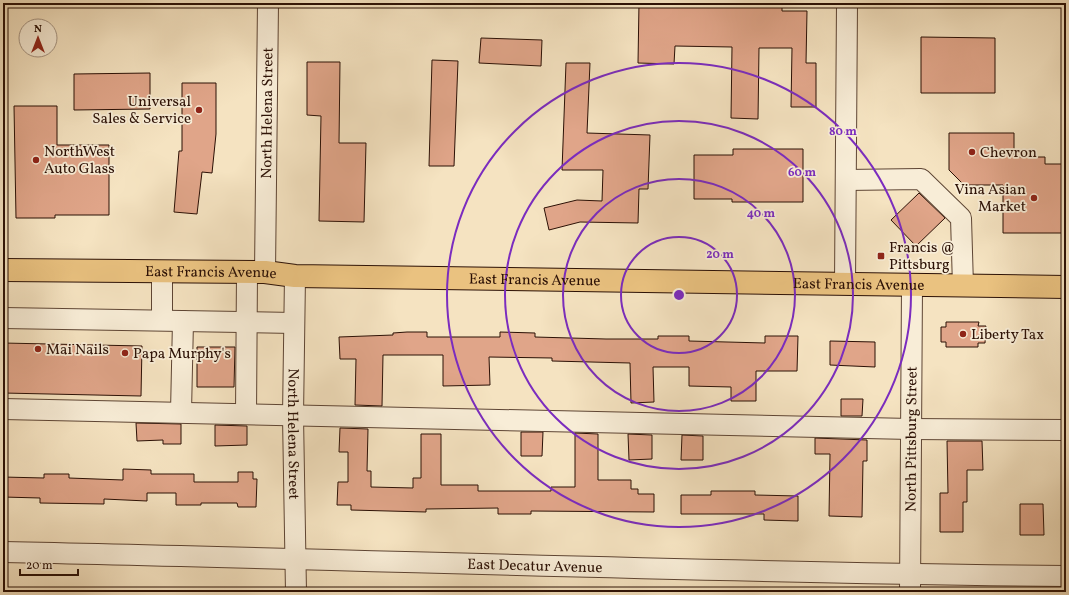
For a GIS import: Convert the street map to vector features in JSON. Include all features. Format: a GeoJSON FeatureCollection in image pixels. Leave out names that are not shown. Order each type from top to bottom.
{"type":"FeatureCollection","features":[{"type":"Feature","properties":{"kind":"main road","name":"East Francis Avenue"},"geometry":{"type":"LineString","coordinates":[[3,270],[256,272],[295,276],[1066,287]]}},
{"type":"Feature","properties":{"kind":"street","name":"North Helena Street"},"geometry":{"type":"LineString","coordinates":[[246,414],[247,322],[256,272],[268,3]]}},
{"type":"Feature","properties":{"kind":"street"},"geometry":{"type":"LineString","coordinates":[[845,284],[847,3]]}},
{"type":"Feature","properties":{"kind":"street"},"geometry":{"type":"LineString","coordinates":[[846,180],[921,179],[961,218],[963,286]]}},
{"type":"Feature","properties":{"kind":"street"},"geometry":{"type":"LineString","coordinates":[[162,272],[162,320]]}},
{"type":"Feature","properties":{"kind":"street","name":"North Helena Street"},"geometry":{"type":"LineString","coordinates":[[295,276],[293,416],[296,592]]}},
{"type":"Feature","properties":{"kind":"street","name":"North Pittsburg Street"},"geometry":{"type":"LineString","coordinates":[[910,584],[912,286]]}},
{"type":"Feature","properties":{"kind":"street"},"geometry":{"type":"LineString","coordinates":[[3,318],[294,322]]}},
{"type":"Feature","properties":{"kind":"street"},"geometry":{"type":"LineString","coordinates":[[181,412],[183,321]]}},
{"type":"Feature","properties":{"kind":"street"},"geometry":{"type":"LineString","coordinates":[[3,409],[911,429],[1066,430]]}},
{"type":"Feature","properties":{"kind":"street","name":"East Decatur Avenue"},"geometry":{"type":"LineString","coordinates":[[3,552],[296,558],[910,584],[1066,576]]}},
{"type":"Feature","properties":{"kind":"building"},"geometry":{"type":"Polygon","coordinates":[[[639,3],[782,4],[782,11],[807,11],[806,63],[816,63],[816,107],[791,107],[792,48],[759,48],[758,119],[731,118],[732,47],[675,46],[674,64],[638,63],[639,3]]]}},
{"type":"Feature","properties":{"kind":"building"},"geometry":{"type":"Polygon","coordinates":[[[921,37],[995,38],[995,93],[921,93],[921,37]]]}},
{"type":"Feature","properties":{"kind":"building"},"geometry":{"type":"Polygon","coordinates":[[[481,38],[542,40],[541,66],[479,63],[481,38]]]}},
{"type":"Feature","properties":{"kind":"building"},"geometry":{"type":"Polygon","coordinates":[[[432,60],[458,61],[454,166],[429,166],[432,60]]]}},
{"type":"Feature","properties":{"kind":"building"},"geometry":{"type":"Polygon","coordinates":[[[307,62],[340,62],[339,143],[366,143],[364,222],[319,221],[321,116],[307,115],[307,62]]]}},
{"type":"Feature","properties":{"kind":"building"},"geometry":{"type":"Polygon","coordinates":[[[566,63],[590,63],[587,133],[650,135],[648,189],[639,189],[638,223],[580,222],[549,230],[544,208],[577,200],[602,201],[603,170],[562,170],[566,63]]]}},
{"type":"Feature","properties":{"kind":"building"},"geometry":{"type":"Polygon","coordinates":[[[150,73],[150,109],[74,110],[74,74],[150,73]]]}},
{"type":"Feature","properties":{"kind":"building"},"geometry":{"type":"Polygon","coordinates":[[[182,83],[216,83],[216,134],[212,173],[202,172],[197,214],[174,212],[179,151],[182,151],[182,83]]]}},
{"type":"Feature","properties":{"kind":"building"},"geometry":{"type":"Polygon","coordinates":[[[14,106],[57,106],[57,145],[109,145],[109,215],[55,215],[55,218],[16,218],[14,106]]]}},
{"type":"Feature","properties":{"kind":"building","name":"Vina Asian Market"},"geometry":{"type":"Polygon","coordinates":[[[949,133],[1014,133],[1014,157],[1045,157],[1045,164],[1066,164],[1066,233],[1003,233],[1003,185],[964,185],[949,170],[949,133]]]}},
{"type":"Feature","properties":{"kind":"building"},"geometry":{"type":"Polygon","coordinates":[[[733,149],[803,149],[803,202],[732,202],[732,199],[694,199],[694,155],[733,155],[733,149]]]}},
{"type":"Feature","properties":{"kind":"building"},"geometry":{"type":"Polygon","coordinates":[[[919,193],[945,218],[916,246],[891,220],[919,193]]]}},
{"type":"Feature","properties":{"kind":"building","name":"Liberty Tax"},"geometry":{"type":"Polygon","coordinates":[[[946,322],[979,322],[978,326],[986,326],[985,343],[978,343],[978,347],[946,347],[946,342],[941,342],[941,327],[946,327],[946,322]]]}},
{"type":"Feature","properties":{"kind":"building"},"geometry":{"type":"Polygon","coordinates":[[[427,332],[427,337],[500,337],[500,332],[535,333],[535,337],[606,339],[658,339],[658,336],[689,336],[689,341],[765,343],[765,336],[798,336],[797,371],[756,371],[756,401],[731,401],[731,387],[689,386],[689,367],[653,367],[654,402],[631,403],[630,363],[552,361],[552,358],[489,357],[490,385],[443,386],[443,355],[383,355],[382,406],[355,405],[356,359],[340,359],[339,337],[393,335],[393,333],[427,332]]]}},
{"type":"Feature","properties":{"kind":"building"},"geometry":{"type":"Polygon","coordinates":[[[830,341],[875,342],[875,367],[830,365],[830,341]]]}},
{"type":"Feature","properties":{"kind":"building"},"geometry":{"type":"Polygon","coordinates":[[[3,343],[142,346],[141,396],[3,393],[3,343]]]}},
{"type":"Feature","properties":{"kind":"building"},"geometry":{"type":"Polygon","coordinates":[[[197,347],[235,347],[234,387],[197,387],[197,347]]]}},
{"type":"Feature","properties":{"kind":"building"},"geometry":{"type":"Polygon","coordinates":[[[841,399],[863,399],[862,416],[841,416],[841,399]]]}},
{"type":"Feature","properties":{"kind":"building"},"geometry":{"type":"Polygon","coordinates":[[[136,423],[181,424],[181,444],[163,444],[163,440],[137,441],[136,423]]]}},
{"type":"Feature","properties":{"kind":"building"},"geometry":{"type":"Polygon","coordinates":[[[215,425],[247,426],[247,445],[215,446],[215,425]]]}},
{"type":"Feature","properties":{"kind":"building"},"geometry":{"type":"Polygon","coordinates":[[[340,428],[368,429],[367,471],[371,471],[371,487],[413,488],[413,478],[421,478],[421,434],[441,434],[441,485],[478,485],[478,491],[551,491],[551,487],[575,487],[575,433],[598,434],[598,480],[631,480],[631,489],[638,489],[638,494],[654,494],[654,512],[531,511],[531,514],[498,514],[498,508],[426,509],[426,512],[351,510],[351,505],[337,505],[338,482],[348,482],[348,452],[339,452],[340,428]]]}},
{"type":"Feature","properties":{"kind":"building"},"geometry":{"type":"Polygon","coordinates":[[[521,432],[543,432],[542,456],[521,456],[521,432]]]}},
{"type":"Feature","properties":{"kind":"building"},"geometry":{"type":"Polygon","coordinates":[[[628,434],[652,435],[652,459],[629,460],[628,434]]]}},
{"type":"Feature","properties":{"kind":"building"},"geometry":{"type":"Polygon","coordinates":[[[682,435],[703,436],[703,460],[681,460],[682,435]]]}},
{"type":"Feature","properties":{"kind":"building"},"geometry":{"type":"Polygon","coordinates":[[[815,438],[867,440],[867,461],[863,461],[862,517],[829,516],[830,454],[815,454],[815,438]]]}},
{"type":"Feature","properties":{"kind":"building"},"geometry":{"type":"Polygon","coordinates":[[[947,441],[982,441],[983,470],[967,470],[967,502],[963,502],[963,532],[940,532],[940,493],[948,493],[947,441]]]}},
{"type":"Feature","properties":{"kind":"building"},"geometry":{"type":"Polygon","coordinates":[[[123,469],[151,470],[151,474],[194,474],[194,482],[238,482],[238,472],[253,472],[253,479],[257,479],[256,507],[238,507],[237,503],[176,505],[176,493],[147,493],[147,501],[104,499],[104,504],[40,503],[40,498],[3,497],[3,477],[44,478],[44,474],[69,474],[69,478],[123,480],[123,469]]]}},
{"type":"Feature","properties":{"kind":"building"},"geometry":{"type":"Polygon","coordinates":[[[711,491],[755,491],[755,495],[798,496],[798,521],[764,520],[764,514],[681,514],[681,495],[711,495],[711,491]]]}},
{"type":"Feature","properties":{"kind":"building"},"geometry":{"type":"Polygon","coordinates":[[[1020,504],[1043,504],[1044,535],[1020,535],[1020,504]]]}},
{"type":"Feature","properties":{"kind":"place","name":"Universal Sales & Service"},"geometry":{"type":"Point","coordinates":[199,110]}},
{"type":"Feature","properties":{"kind":"place","name":"Chevron"},"geometry":{"type":"Point","coordinates":[972,152]}},
{"type":"Feature","properties":{"kind":"place","name":"NorthWest Auto Glass"},"geometry":{"type":"Point","coordinates":[36,160]}},
{"type":"Feature","properties":{"kind":"place","name":"Vina Asian Market"},"geometry":{"type":"Point","coordinates":[1034,198]}},
{"type":"Feature","properties":{"kind":"place","name":"Francis @ Pittsburg"},"geometry":{"type":"Point","coordinates":[881,256]}},
{"type":"Feature","properties":{"kind":"place","name":"Liberty Tax"},"geometry":{"type":"Point","coordinates":[963,334]}},
{"type":"Feature","properties":{"kind":"place","name":"Mai Nails"},"geometry":{"type":"Point","coordinates":[38,349]}},
{"type":"Feature","properties":{"kind":"place","name":"Papa Murphy's"},"geometry":{"type":"Point","coordinates":[125,353]}}]}
